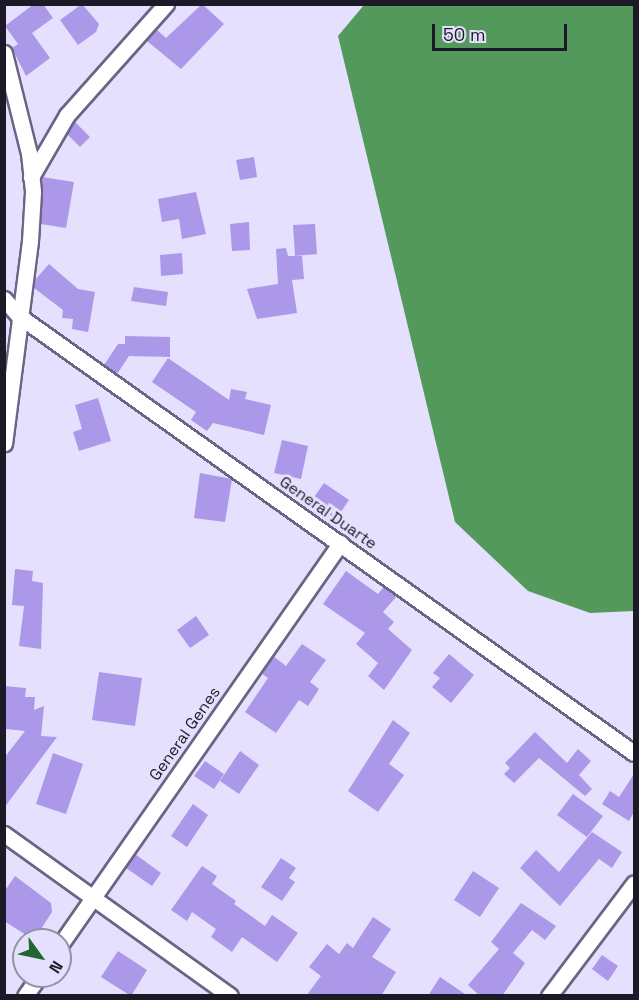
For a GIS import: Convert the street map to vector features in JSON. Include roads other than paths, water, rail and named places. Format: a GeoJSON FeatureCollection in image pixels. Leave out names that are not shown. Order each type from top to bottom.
{"type":"FeatureCollection","features":[{"type":"Feature","properties":{"kind":"street"},"geometry":{"type":"LineString","coordinates":[[31,177],[67,115],[166,4]]}},
{"type":"Feature","properties":{"kind":"street"},"geometry":{"type":"LineString","coordinates":[[4,52],[31,177],[30,241],[4,443]]}},
{"type":"Feature","properties":{"kind":"street","name":"General Duarte"},"geometry":{"type":"LineString","coordinates":[[4,298],[19,316],[634,753]]}},
{"type":"Feature","properties":{"kind":"street","name":"General Genes"},"geometry":{"type":"LineString","coordinates":[[72,928],[340,543]]}},
{"type":"Feature","properties":{"kind":"street"},"geometry":{"type":"LineString","coordinates":[[4,834],[230,996]]}},
{"type":"Feature","properties":{"kind":"street"},"geometry":{"type":"LineString","coordinates":[[549,996],[634,883]]}}]}
